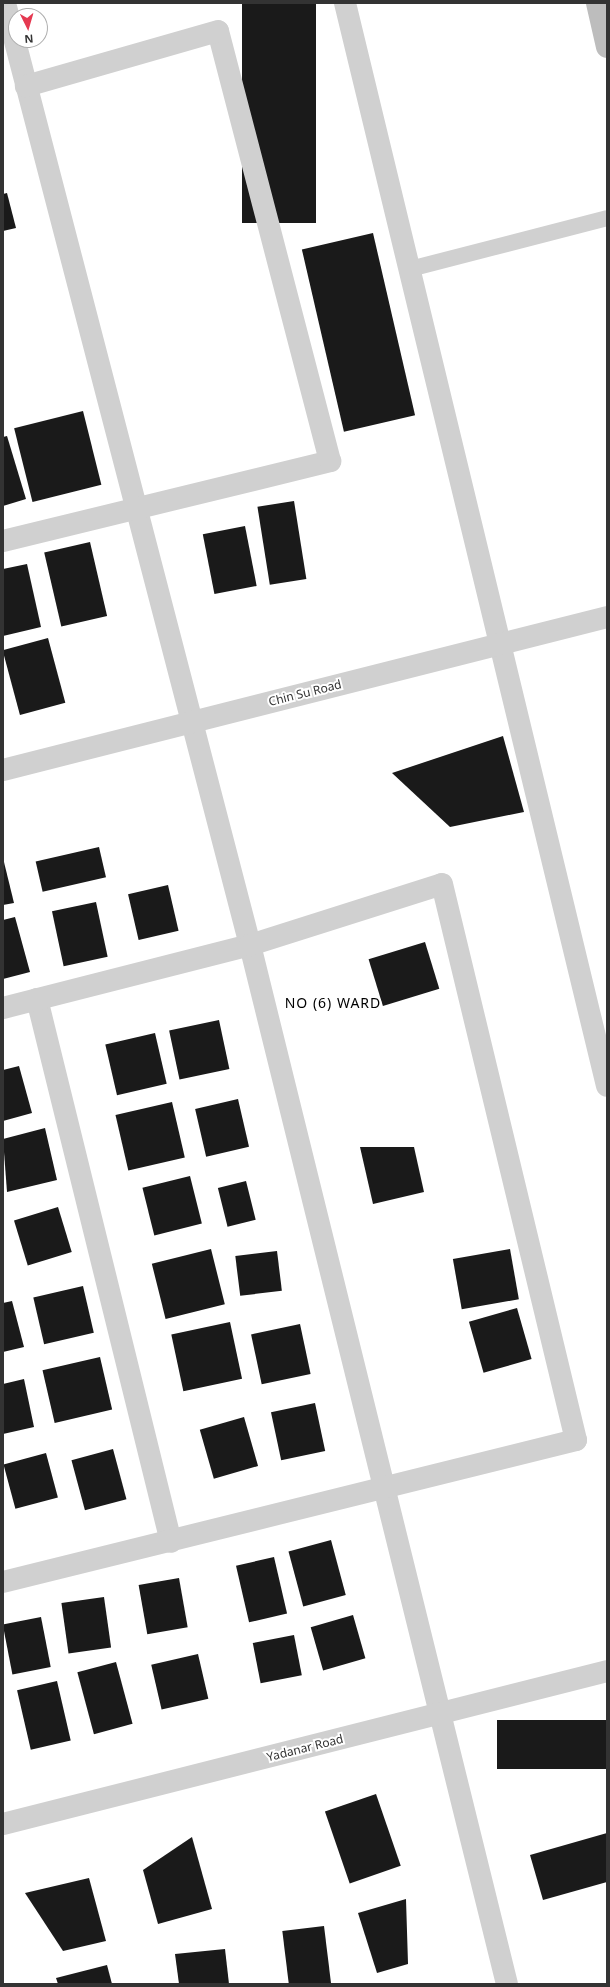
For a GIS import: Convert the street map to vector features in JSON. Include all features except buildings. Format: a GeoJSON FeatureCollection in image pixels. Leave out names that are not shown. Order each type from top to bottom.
{"type":"FeatureCollection","features":[{"type":"Feature","properties":{"kind":"main road"},"geometry":{"type":"LineString","coordinates":[[597,3],[607,47]]}},
{"type":"Feature","properties":{"kind":"street"},"geometry":{"type":"LineString","coordinates":[[5,3],[250,945],[442,1714],[507,1984]]}},
{"type":"Feature","properties":{"kind":"street"},"geometry":{"type":"LineString","coordinates":[[345,3],[607,1086]]}},
{"type":"Feature","properties":{"kind":"street"},"geometry":{"type":"LineString","coordinates":[[3,540],[330,461],[218,31],[26,86]]}},
{"type":"Feature","properties":{"kind":"street","name":"Chin Su Road"},"geometry":{"type":"LineString","coordinates":[[3,770],[607,617]]}},
{"type":"Feature","properties":{"kind":"street"},"geometry":{"type":"LineString","coordinates":[[3,1008],[250,945],[442,884],[576,1440],[386,1490],[3,1582]]}},
{"type":"Feature","properties":{"kind":"street"},"geometry":{"type":"LineString","coordinates":[[37,999],[171,1542]]}},
{"type":"Feature","properties":{"kind":"street","name":"Yadanar Road"},"geometry":{"type":"LineString","coordinates":[[3,1824],[607,1671]]}},
{"type":"Feature","properties":{"kind":"lane"},"geometry":{"type":"LineString","coordinates":[[410,269],[607,218]]}},
{"type":"Feature","properties":{"kind":"district","name":"NO (6) WARD"},"geometry":{"type":"Point","coordinates":[333,1003]}}]}
